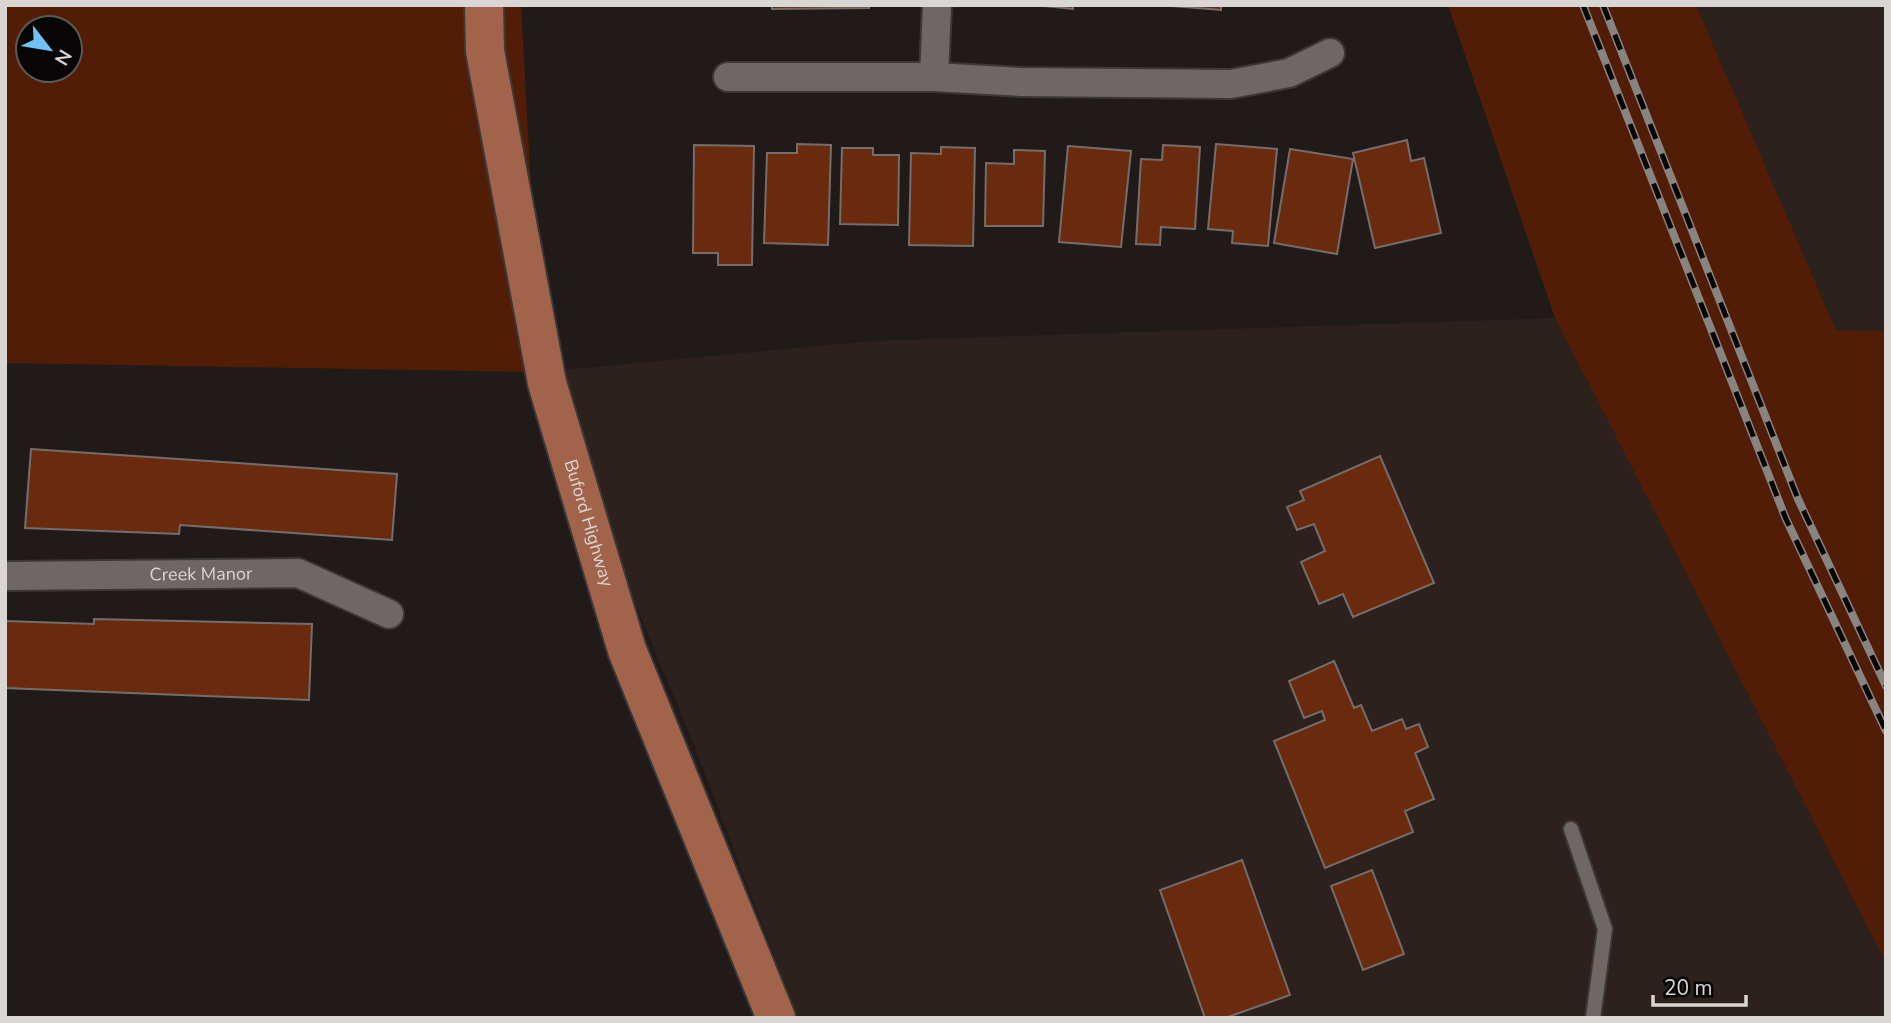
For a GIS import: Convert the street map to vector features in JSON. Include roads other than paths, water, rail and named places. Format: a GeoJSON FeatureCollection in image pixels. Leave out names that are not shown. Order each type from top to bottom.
{"type":"FeatureCollection","features":[{"type":"Feature","properties":{"kind":"main road"},"geometry":{"type":"LineString","coordinates":[[463,5],[485,51]]}},
{"type":"Feature","properties":{"kind":"main road","name":"Buford Highway"},"geometry":{"type":"LineString","coordinates":[[484,5],[485,51],[547,383],[627,650],[776,1018]]}},
{"type":"Feature","properties":{"kind":"street"},"geometry":{"type":"LineString","coordinates":[[934,77],[937,5]]}},
{"type":"Feature","properties":{"kind":"street"},"geometry":{"type":"LineString","coordinates":[[728,77],[934,77],[1022,82],[1231,84],[1289,74],[1330,54]]}},
{"type":"Feature","properties":{"kind":"street","name":"Creek Manor"},"geometry":{"type":"LineString","coordinates":[[5,576],[298,573],[389,614]]}},
{"type":"Feature","properties":{"kind":"lane"},"geometry":{"type":"LineString","coordinates":[[1571,829],[1605,929],[1593,1018]]}},
{"type":"Feature","properties":{"kind":"railway"},"geometry":{"type":"LineString","coordinates":[[1583,5],[1786,519],[1886,731]]}},
{"type":"Feature","properties":{"kind":"railway"},"geometry":{"type":"LineString","coordinates":[[1603,5],[1798,499],[1886,686]]}}]}
